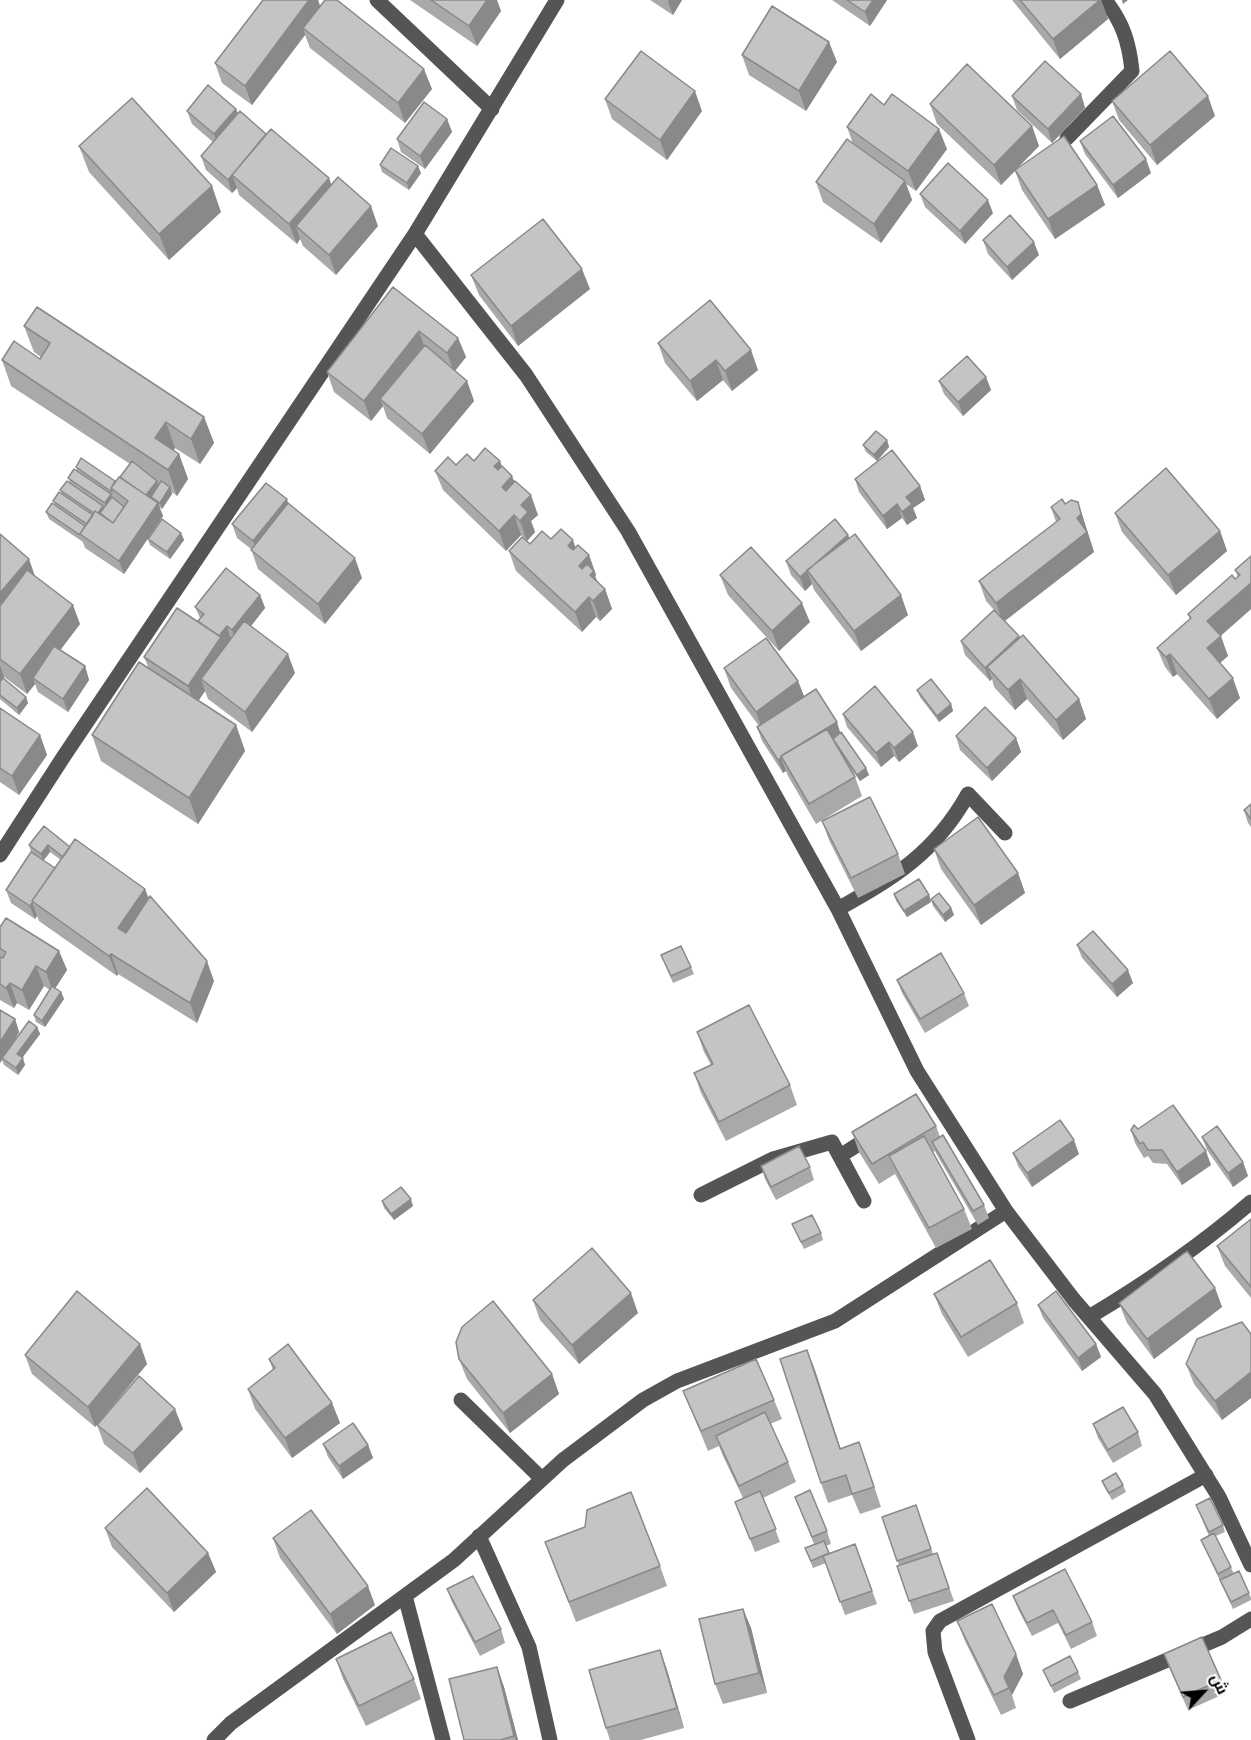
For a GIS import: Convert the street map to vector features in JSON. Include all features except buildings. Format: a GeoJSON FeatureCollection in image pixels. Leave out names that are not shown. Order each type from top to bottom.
{"type":"FeatureCollection","features":[{"type":"Feature","properties":{"kind":"street"},"geometry":{"type":"LineString","coordinates":[[377,0],[492,109]]}},
{"type":"Feature","properties":{"kind":"street"},"geometry":{"type":"LineString","coordinates":[[0,855],[415,234],[557,0]]}},
{"type":"Feature","properties":{"kind":"street"},"geometry":{"type":"LineString","coordinates":[[1067,138],[1132,70],[1129,39],[1118,16],[1105,0]]}},
{"type":"Feature","properties":{"kind":"street"},"geometry":{"type":"LineString","coordinates":[[415,234],[526,375],[628,531],[838,909],[929,1100],[1006,1211],[1089,1317],[1155,1394],[1219,1497],[1251,1565]]}},
{"type":"Feature","properties":{"kind":"street"},"geometry":{"type":"LineString","coordinates":[[838,909],[884,883],[920,856],[952,822],[968,794],[1005,832]]}},
{"type":"Feature","properties":{"kind":"street"},"geometry":{"type":"LineString","coordinates":[[702,1195],[773,1159],[832,1142],[864,1201],[840,1156],[887,1126]]}},
{"type":"Feature","properties":{"kind":"street"},"geometry":{"type":"LineString","coordinates":[[1089,1317],[1150,1281],[1209,1238],[1251,1202]]}},
{"type":"Feature","properties":{"kind":"street"},"geometry":{"type":"LineString","coordinates":[[214,1740],[231,1723],[454,1560],[563,1460],[643,1400],[677,1381],[835,1321],[1006,1211]]}},
{"type":"Feature","properties":{"kind":"street"},"geometry":{"type":"LineString","coordinates":[[461,1400],[542,1479]]}},
{"type":"Feature","properties":{"kind":"street"},"geometry":{"type":"LineString","coordinates":[[968,1740],[935,1652],[933,1631],[940,1621],[1206,1475]]}},
{"type":"Feature","properties":{"kind":"street"},"geometry":{"type":"LineString","coordinates":[[479,1536],[529,1647],[550,1740]]}},
{"type":"Feature","properties":{"kind":"street"},"geometry":{"type":"LineString","coordinates":[[405,1596],[442,1740]]}},
{"type":"Feature","properties":{"kind":"street"},"geometry":{"type":"LineString","coordinates":[[1070,1701],[1222,1636],[1251,1619]]}}]}
